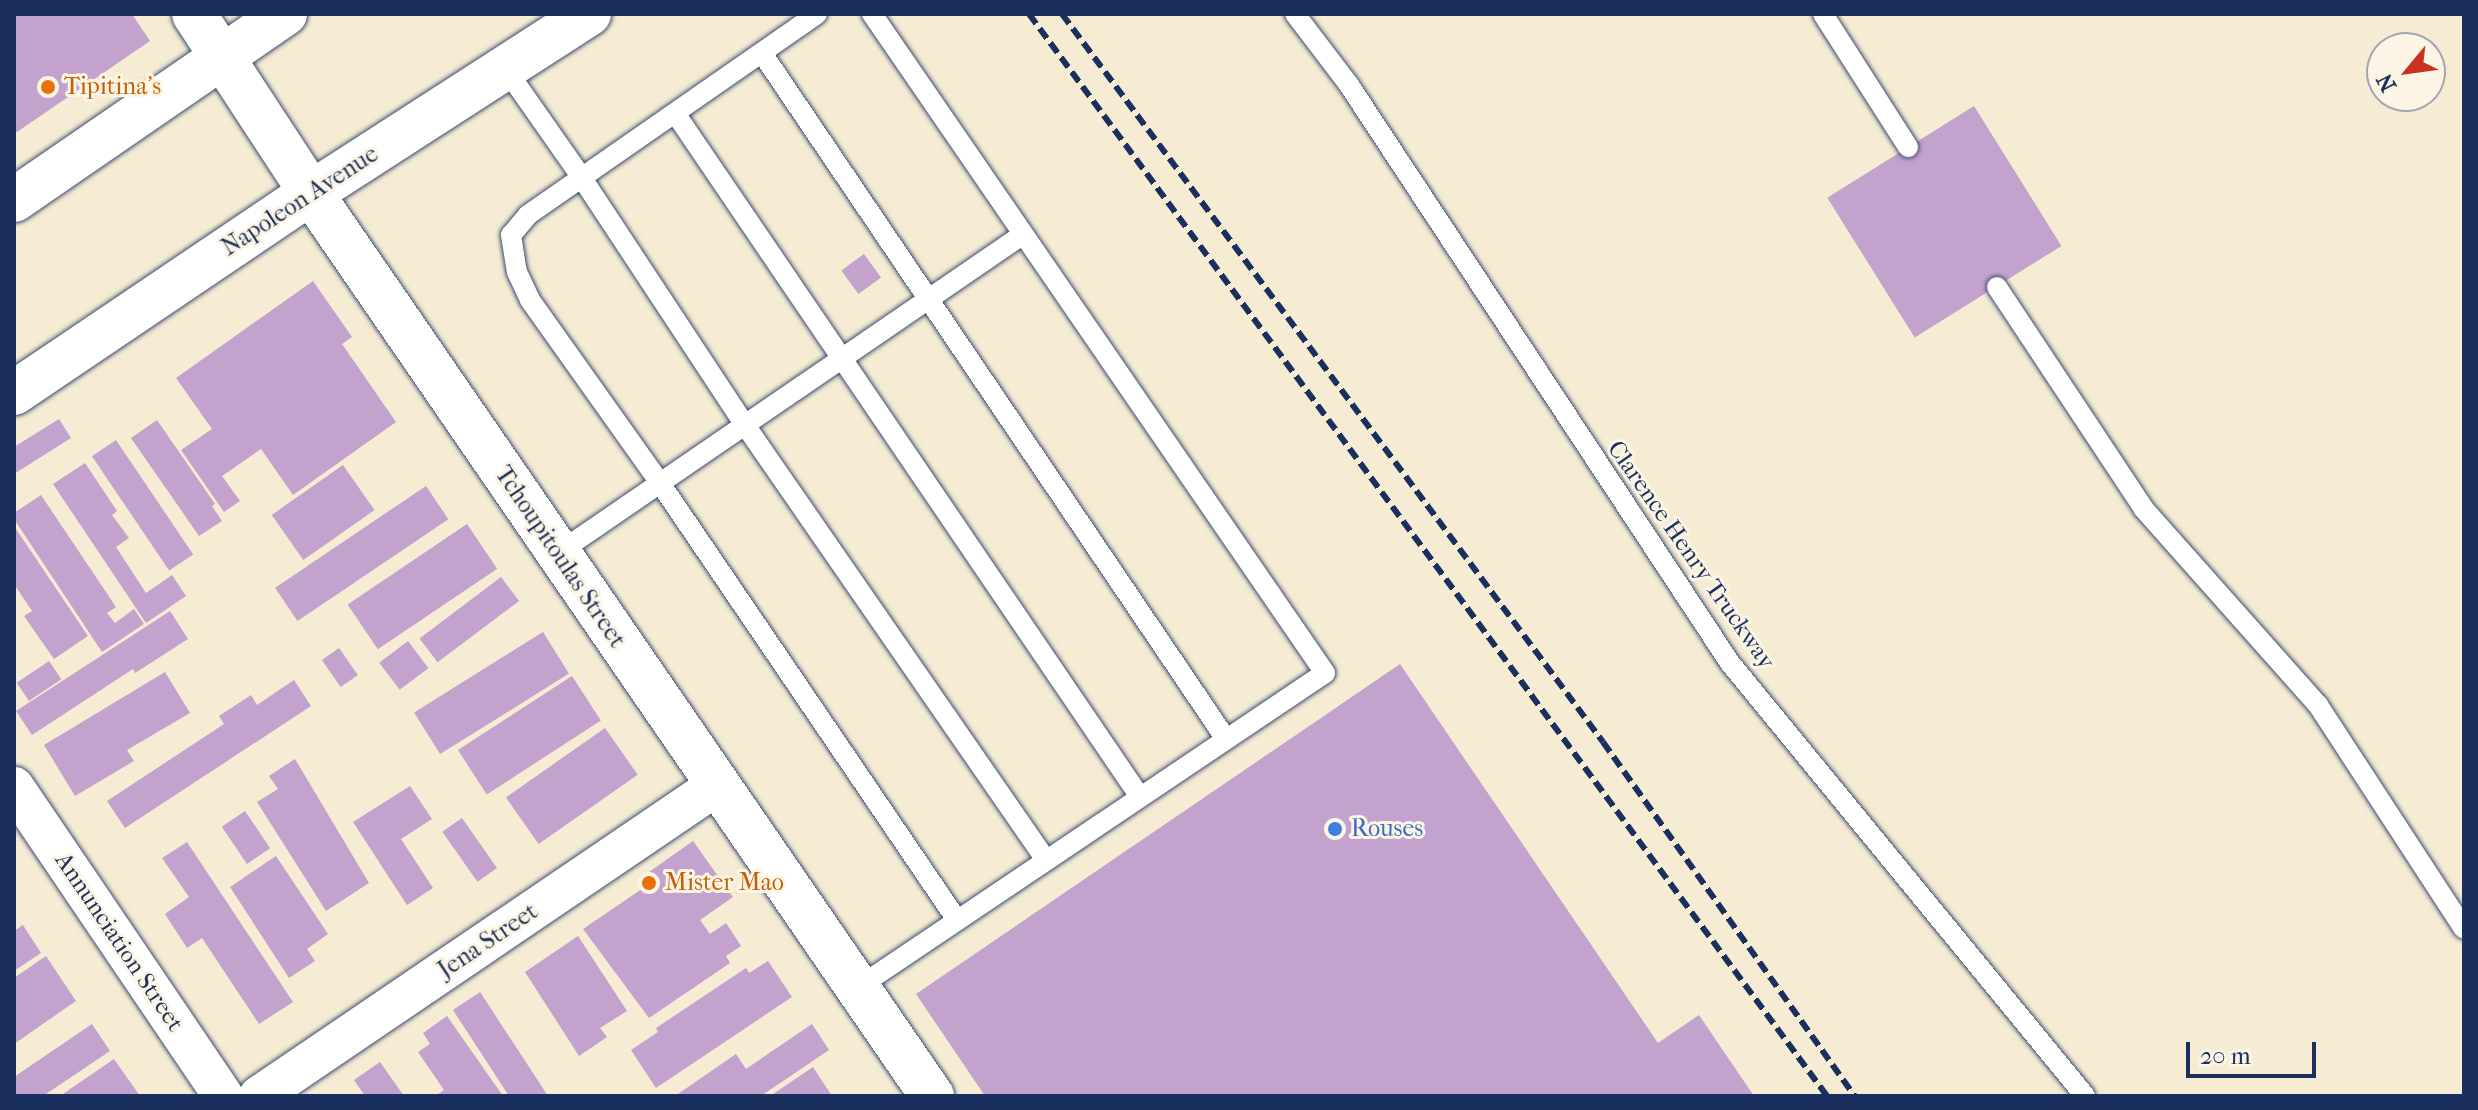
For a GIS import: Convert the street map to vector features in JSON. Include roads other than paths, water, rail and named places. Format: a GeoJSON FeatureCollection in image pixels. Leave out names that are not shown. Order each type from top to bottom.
{"type":"FeatureCollection","features":[{"type":"Feature","properties":{"kind":"street","name":"Tchoupitoulas Street"},"geometry":{"type":"LineString","coordinates":[[194,14],[311,193],[932,1096]]}},
{"type":"Feature","properties":{"kind":"street"},"geometry":{"type":"LineString","coordinates":[[14,200],[285,14]]}},
{"type":"Feature","properties":{"kind":"street","name":"Napoleon Avenue"},"geometry":{"type":"LineString","coordinates":[[14,393],[311,193],[589,14]]}},
{"type":"Feature","properties":{"kind":"street","name":"Jena Street"},"geometry":{"type":"LineString","coordinates":[[259,1096],[716,786]]}},
{"type":"Feature","properties":{"kind":"street","name":"Annunciation Street"},"geometry":{"type":"LineString","coordinates":[[14,787],[223,1096]]}},
{"type":"Feature","properties":{"kind":"lane"},"geometry":{"type":"LineString","coordinates":[[817,14],[528,215],[511,235],[517,272],[530,300],[660,483],[957,920]]}},
{"type":"Feature","properties":{"kind":"lane"},"geometry":{"type":"LineString","coordinates":[[857,988],[1325,673],[872,14]]}},
{"type":"Feature","properties":{"kind":"lane","name":"Clarence Henry Truckway"},"geometry":{"type":"LineString","coordinates":[[1295,14],[1349,85],[1730,663],[2085,1096]]}},
{"type":"Feature","properties":{"kind":"lane"},"geometry":{"type":"LineString","coordinates":[[1823,14],[1908,147]]}},
{"type":"Feature","properties":{"kind":"lane"},"geometry":{"type":"LineString","coordinates":[[762,53],[931,298],[1226,739]]}},
{"type":"Feature","properties":{"kind":"lane"},"geometry":{"type":"LineString","coordinates":[[505,68],[582,178],[745,425],[1046,860]]}},
{"type":"Feature","properties":{"kind":"lane"},"geometry":{"type":"LineString","coordinates":[[675,113],[1140,797]]}},
{"type":"Feature","properties":{"kind":"lane"},"geometry":{"type":"LineString","coordinates":[[558,553],[1022,235]]}},
{"type":"Feature","properties":{"kind":"lane"},"geometry":{"type":"LineString","coordinates":[[1997,287],[2143,508],[2318,705],[2464,929]]}},
{"type":"Feature","properties":{"kind":"railway"},"geometry":{"type":"LineString","coordinates":[[1029,14],[1827,1096]]}},
{"type":"Feature","properties":{"kind":"railway"},"geometry":{"type":"LineString","coordinates":[[1062,14],[1603,742],[1855,1096]]}},
{"type":"Feature","properties":{"kind":"place","name":"Tipitina's"},"geometry":{"type":"Point","coordinates":[48,87]}},
{"type":"Feature","properties":{"kind":"place","name":"Rouses"},"geometry":{"type":"Point","coordinates":[1335,829]}},
{"type":"Feature","properties":{"kind":"place","name":"Mister Mao"},"geometry":{"type":"Point","coordinates":[649,883]}}]}
